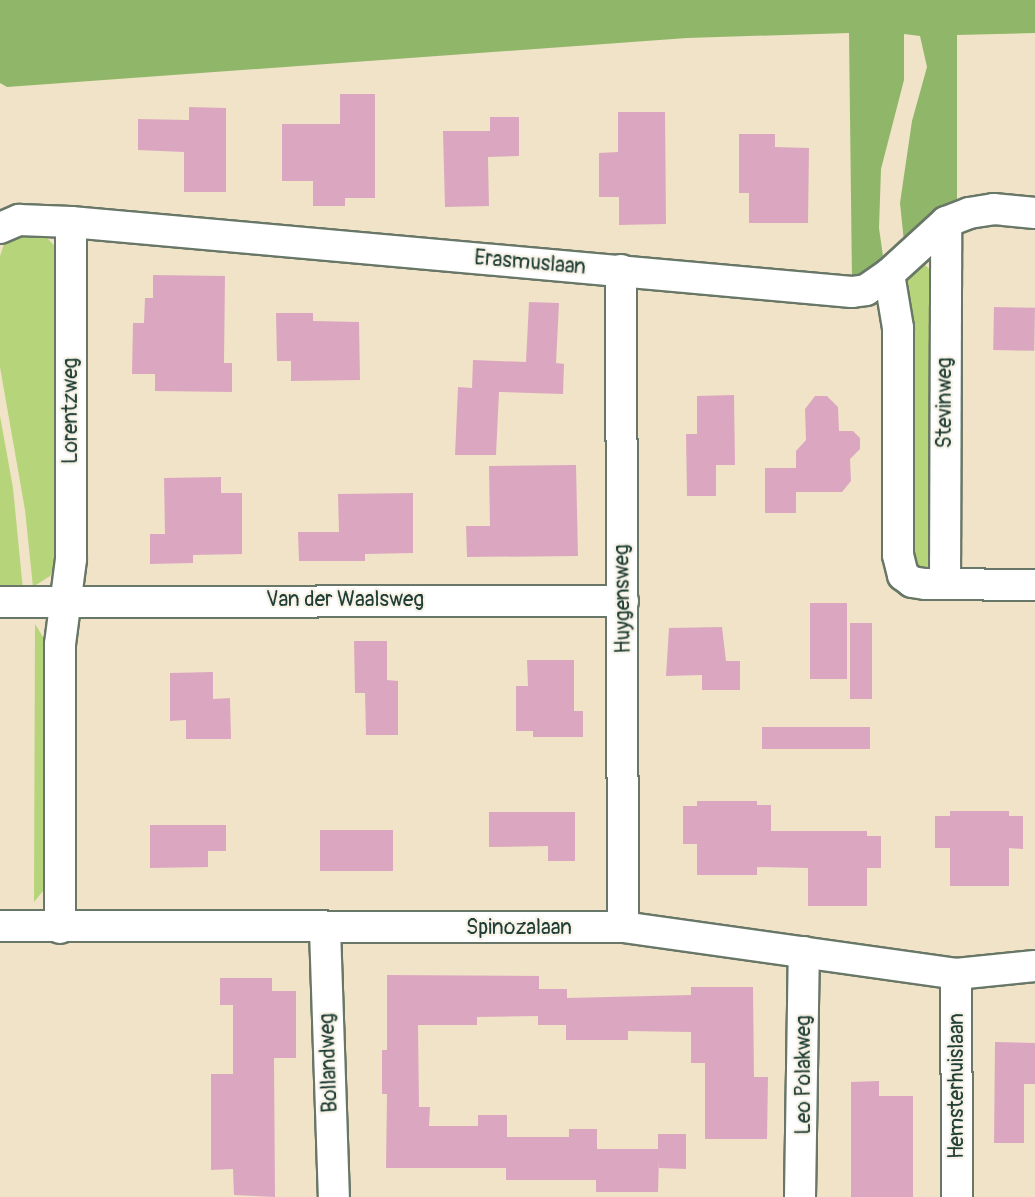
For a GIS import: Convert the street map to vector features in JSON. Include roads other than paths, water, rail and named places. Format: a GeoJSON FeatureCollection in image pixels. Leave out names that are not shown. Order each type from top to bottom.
{"type":"FeatureCollection","features":[{"type":"Feature","properties":{"kind":"street","name":"Erasmuslaan"},"geometry":{"type":"LineString","coordinates":[[0,228],[19,220],[70,222],[852,292],[866,290],[889,274],[946,222],[969,213],[994,210],[1035,213]]}},
{"type":"Feature","properties":{"kind":"street","name":"Lorentzweg"},"geometry":{"type":"LineString","coordinates":[[60,928],[60,644],[67,601],[70,222]]}},
{"type":"Feature","properties":{"kind":"street","name":"Stevinweg"},"geometry":{"type":"LineString","coordinates":[[945,584],[946,222]]}},
{"type":"Feature","properties":{"kind":"street","name":"Huygensweg"},"geometry":{"type":"LineString","coordinates":[[621,270],[623,927]]}},
{"type":"Feature","properties":{"kind":"street"},"geometry":{"type":"LineString","coordinates":[[889,274],[898,328],[898,555],[903,575],[912,582],[1035,585]]}},
{"type":"Feature","properties":{"kind":"street","name":"Van der Waalsweg"},"geometry":{"type":"LineString","coordinates":[[67,601],[623,600]]}},
{"type":"Feature","properties":{"kind":"street"},"geometry":{"type":"LineString","coordinates":[[0,602],[67,601]]}},
{"type":"Feature","properties":{"kind":"street","name":"Spinozalaan"},"geometry":{"type":"LineString","coordinates":[[0,926],[325,929],[623,927],[956,974],[1035,966]]}},
{"type":"Feature","properties":{"kind":"street","name":"Bollandweg"},"geometry":{"type":"LineString","coordinates":[[325,929],[334,1197]]}},
{"type":"Feature","properties":{"kind":"street","name":"Leo Polakweg"},"geometry":{"type":"LineString","coordinates":[[800,1197],[804,952]]}},
{"type":"Feature","properties":{"kind":"street","name":"Hemsterhuislaan"},"geometry":{"type":"LineString","coordinates":[[956,974],[957,1197]]}}]}
